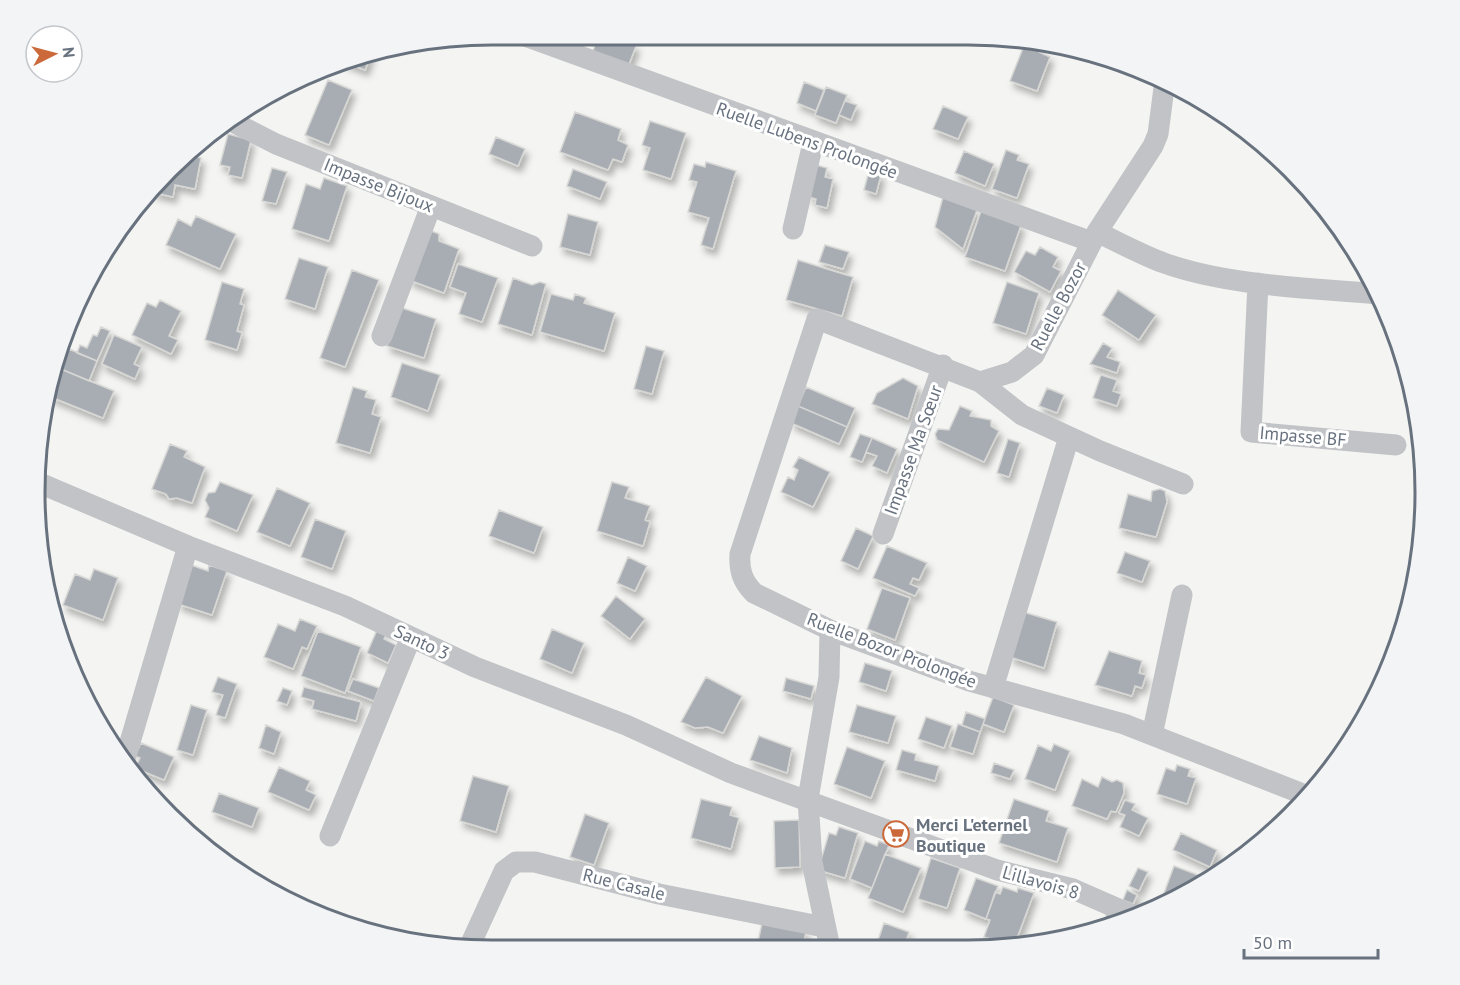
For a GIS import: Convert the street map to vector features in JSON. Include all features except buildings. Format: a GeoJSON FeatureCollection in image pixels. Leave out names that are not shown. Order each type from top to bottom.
{"type":"FeatureCollection","features":[{"type":"Feature","properties":{"kind":"street","name":"Ruelle Lubens Prolongée"},"geometry":{"type":"LineString","coordinates":[[549,45],[813,143],[1193,272],[1258,283],[1368,293]]}},
{"type":"Feature","properties":{"kind":"street","name":"Ruelle Bozor"},"geometry":{"type":"LineString","coordinates":[[980,382],[1012,372],[1034,355],[1095,237],[1156,140],[1164,91]]}},
{"type":"Feature","properties":{"kind":"street","name":"Impasse Bijoux"},"geometry":{"type":"LineString","coordinates":[[238,124],[276,144],[532,246]]}},
{"type":"Feature","properties":{"kind":"street"},"geometry":{"type":"LineString","coordinates":[[793,229],[813,143]]}},
{"type":"Feature","properties":{"kind":"street"},"geometry":{"type":"LineString","coordinates":[[382,336],[431,206]]}},
{"type":"Feature","properties":{"kind":"street","name":"Impasse BF"},"geometry":{"type":"LineString","coordinates":[[1258,283],[1251,432],[1396,445]]}},
{"type":"Feature","properties":{"kind":"street","name":"Ruelle Bozor Prolongée"},"geometry":{"type":"LineString","coordinates":[[943,365],[818,319],[740,554],[739,569],[745,584],[754,593],[830,630],[993,688],[1152,735],[1300,793]]}},
{"type":"Feature","properties":{"kind":"street"},"geometry":{"type":"LineString","coordinates":[[943,365],[980,382],[1022,415],[1069,437],[1184,484]]}},
{"type":"Feature","properties":{"kind":"street","name":"Impasse Ma Sœur"},"geometry":{"type":"LineString","coordinates":[[883,534],[943,365]]}},
{"type":"Feature","properties":{"kind":"street"},"geometry":{"type":"LineString","coordinates":[[993,688],[1069,437]]}},
{"type":"Feature","properties":{"kind":"street","name":"Santo 3"},"geometry":{"type":"LineString","coordinates":[[45,485],[188,546],[345,606],[475,667],[626,724],[731,773],[808,799]]}},
{"type":"Feature","properties":{"kind":"street"},"geometry":{"type":"LineString","coordinates":[[127,751],[188,546]]}},
{"type":"Feature","properties":{"kind":"street"},"geometry":{"type":"LineString","coordinates":[[1152,735],[1182,595]]}},
{"type":"Feature","properties":{"kind":"street"},"geometry":{"type":"LineString","coordinates":[[828,940],[812,862],[808,799],[829,677],[830,630]]}},
{"type":"Feature","properties":{"kind":"street"},"geometry":{"type":"LineString","coordinates":[[330,836],[411,637]]}},
{"type":"Feature","properties":{"kind":"street","name":"Lillavois 8"},"geometry":{"type":"LineString","coordinates":[[808,799],[997,870],[1073,890],[1124,911]]}},
{"type":"Feature","properties":{"kind":"street","name":"Rue Casale"},"geometry":{"type":"LineString","coordinates":[[473,939],[504,871],[516,862],[535,862],[659,894],[824,927]]}},
{"type":"Feature","properties":{"kind":"place","name":"Merci L'eternel Boutique"},"geometry":{"type":"Point","coordinates":[896,834]}}]}
